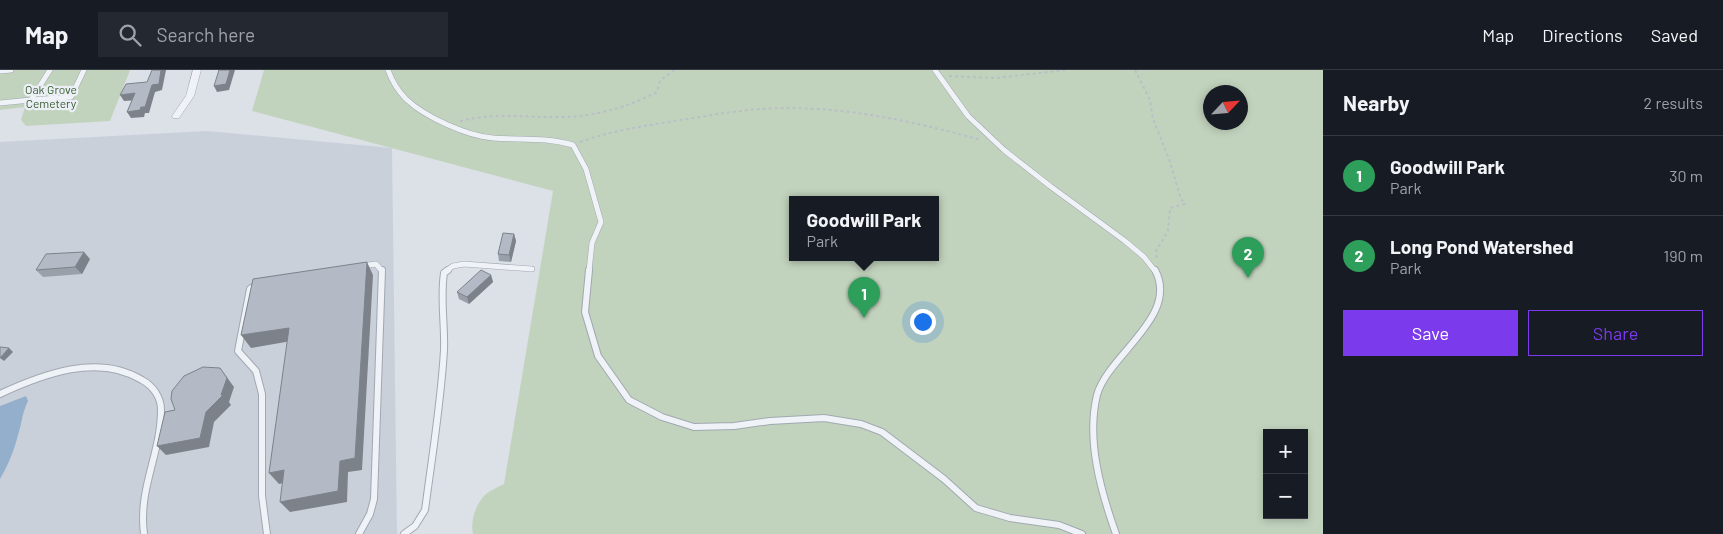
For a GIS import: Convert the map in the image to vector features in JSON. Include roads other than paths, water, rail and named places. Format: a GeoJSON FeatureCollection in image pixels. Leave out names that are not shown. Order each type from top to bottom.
{"type":"FeatureCollection","features":[{"type":"Feature","properties":{"kind":"street"},"geometry":{"type":"LineString","coordinates":[[176,116],[190,96],[198,70]]}},
{"type":"Feature","properties":{"kind":"lane"},"geometry":{"type":"LineString","coordinates":[[0,71],[11,70]]}},
{"type":"Feature","properties":{"kind":"lane"},"geometry":{"type":"LineString","coordinates":[[31,100],[50,70]]}},
{"type":"Feature","properties":{"kind":"lane"},"geometry":{"type":"LineString","coordinates":[[0,103],[71,97],[84,70]]}},
{"type":"Feature","properties":{"kind":"lane"},"geometry":{"type":"LineString","coordinates":[[388,70],[401,94],[413,105],[473,134],[491,138],[542,138],[560,140],[573,145],[586,169],[602,222],[592,243],[585,312],[598,356],[629,400],[662,417],[694,428],[824,418],[861,424],[889,438],[944,479],[976,508],[1010,518],[1059,525],[1082,534]]}},
{"type":"Feature","properties":{"kind":"lane"},"geometry":{"type":"LineString","coordinates":[[935,70],[966,113],[999,145],[1030,171],[1123,239],[1146,260],[1158,276],[1161,293],[1153,315],[1114,366],[1098,393],[1093,422],[1105,506],[1116,534]]}},
{"type":"Feature","properties":{"kind":"lane"},"geometry":{"type":"LineString","coordinates":[[357,267],[376,264],[382,270],[374,499],[370,514],[359,534]]}},
{"type":"Feature","properties":{"kind":"lane"},"geometry":{"type":"LineString","coordinates":[[404,534],[415,526],[425,510],[442,390],[444,347],[442,287],[444,274],[453,266],[464,264],[532,269]]}},
{"type":"Feature","properties":{"kind":"lane"},"geometry":{"type":"LineString","coordinates":[[258,283],[250,289],[238,351],[256,371],[262,394],[262,496],[267,534]]}},
{"type":"Feature","properties":{"kind":"lane"},"geometry":{"type":"LineString","coordinates":[[0,394],[56,373],[92,368],[122,370],[144,381],[155,390],[160,400],[160,420],[142,509],[144,534]]}},
{"type":"Feature","properties":{"kind":"water"},"geometry":{"type":"Polygon","coordinates":[[[26,396],[28,401],[15,447],[0,479],[0,406],[26,396]]]}},
{"type":"Feature","properties":{"kind":"place","name":"Long Pond Watershed"},"geometry":{"type":"Point","coordinates":[1248,278]}},
{"type":"Feature","properties":{"kind":"place","name":"Goodwill Park"},"geometry":{"type":"Point","coordinates":[864,318]}},
{"type":"Feature","properties":{"kind":"park label","name":"Oak Grove Cemetery"},"geometry":{"type":"Point","coordinates":[51,97]}}]}
